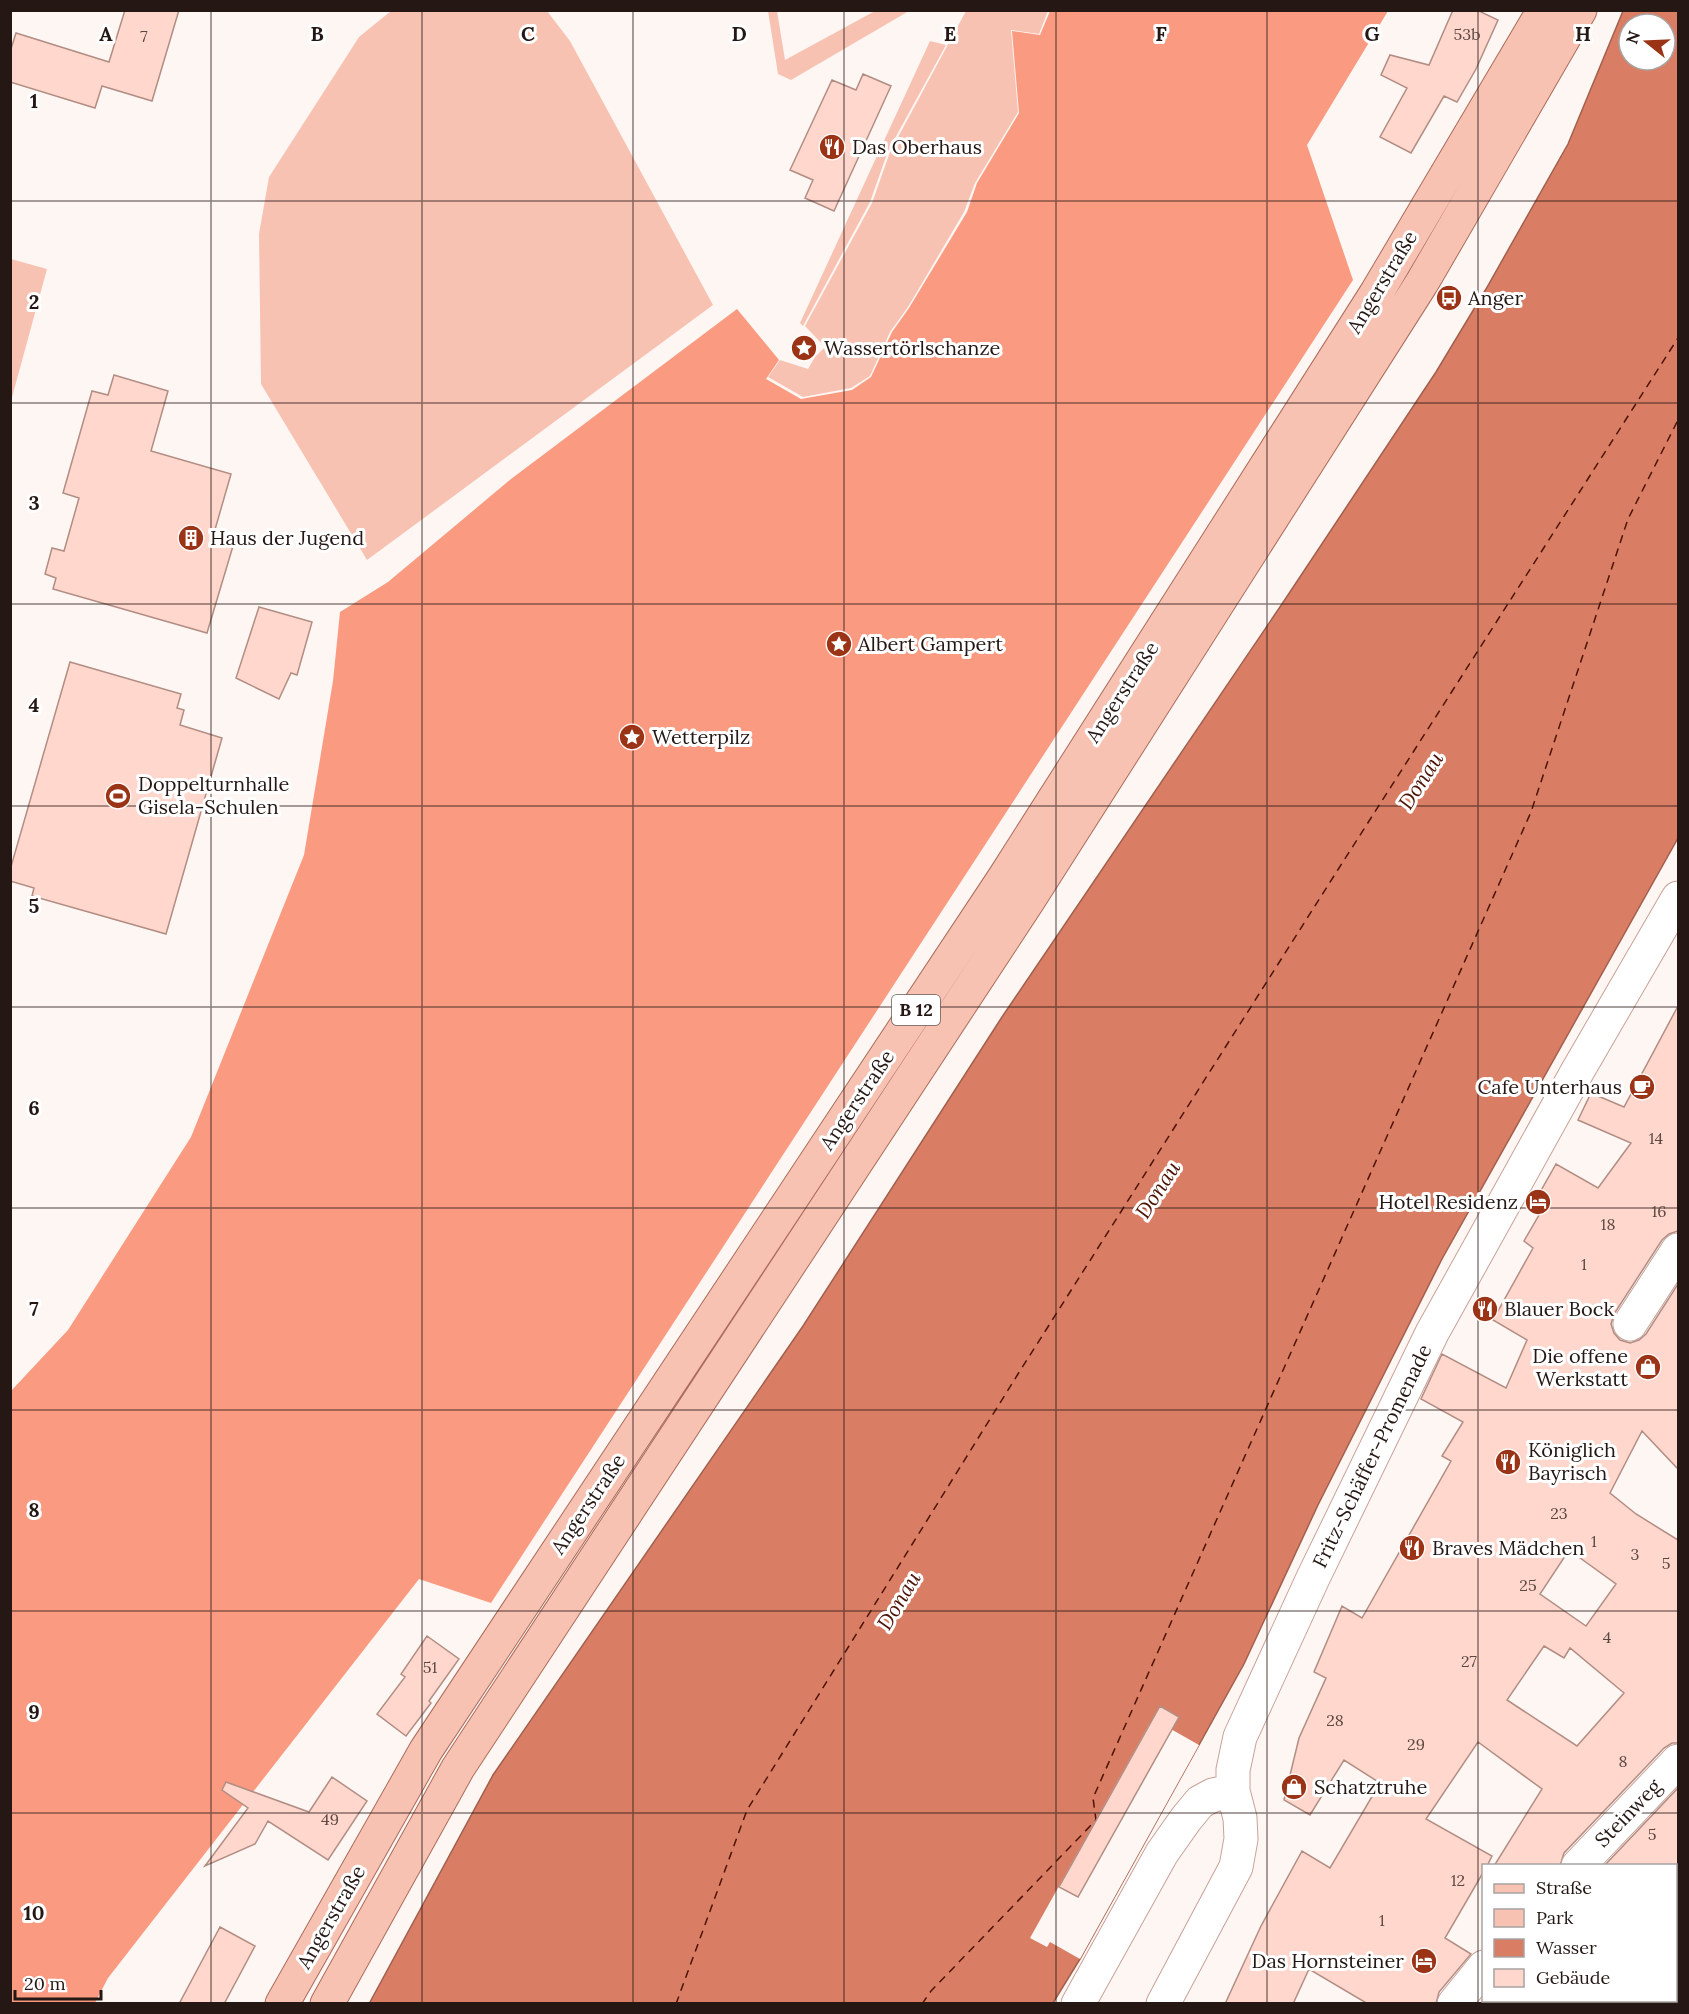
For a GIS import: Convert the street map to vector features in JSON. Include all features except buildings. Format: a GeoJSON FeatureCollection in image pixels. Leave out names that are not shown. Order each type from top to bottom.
{"type":"FeatureCollection","features":[{"type":"Feature","properties":{"kind":"main road","name":"Angerstraße"},"geometry":{"type":"LineString","coordinates":[[282,2004],[426,1750],[1004,878],[1377,292],[1544,10]]}},
{"type":"Feature","properties":{"kind":"main road","name":"Angerstraße"},"geometry":{"type":"LineString","coordinates":[[327,2004],[458,1768],[1079,821],[1423,282],[1580,10]]}},
{"type":"Feature","properties":{"kind":"street","name":"Fritz-Schäffer-Promenade"},"geometry":{"type":"LineString","coordinates":[[1163,2004],[1236,1867],[1241,1839],[1240,1818],[1233,1791],[1233,1770],[1240,1737],[1382,1432],[1432,1333],[1577,1072],[1678,898]]}},
{"type":"Feature","properties":{"kind":"street"},"geometry":{"type":"LineString","coordinates":[[1630,1324],[1678,1250]]}},
{"type":"Feature","properties":{"kind":"street","name":"Steinweg"},"geometry":{"type":"LineString","coordinates":[[1585,1859],[1678,1761]]}},
{"type":"Feature","properties":{"kind":"street"},"geometry":{"type":"LineString","coordinates":[[1078,2004],[1162,1853],[1186,1819],[1200,1802],[1213,1795],[1233,1791]]}},
{"type":"Feature","properties":{"kind":"street"},"geometry":{"type":"LineString","coordinates":[[1454,2004],[1482,1969]]}},
{"type":"Feature","properties":{"kind":"green space"},"geometry":{"type":"Polygon","coordinates":[[[391,11],[547,11],[570,41],[713,305],[367,560],[261,384],[259,234],[269,177],[359,37],[391,11]]]}},
{"type":"Feature","properties":{"kind":"green space"},"geometry":{"type":"Polygon","coordinates":[[[768,11],[777,11],[785,60],[875,11],[909,11],[791,80],[778,74],[768,11]]]}},
{"type":"Feature","properties":{"kind":"green space"},"geometry":{"type":"Polygon","coordinates":[[[966,11],[1048,11],[1039,34],[1011,30],[1018,112],[975,183],[964,212],[908,307],[890,332],[870,376],[851,388],[803,397],[768,377],[780,360],[808,369],[825,347],[805,326],[872,203],[890,152],[966,11]]]}},
{"type":"Feature","properties":{"kind":"green space"},"geometry":{"type":"Polygon","coordinates":[[[930,41],[946,45],[888,151],[870,202],[803,326],[800,323],[930,41]]]}},
{"type":"Feature","properties":{"kind":"green space"},"geometry":{"type":"Polygon","coordinates":[[[10,259],[47,269],[11,401],[10,259]]]}},
{"type":"Feature","properties":{"kind":"shaded area"},"geometry":{"type":"Polygon","coordinates":[[[1050,11],[1388,11],[1307,145],[1353,280],[491,1603],[419,1579],[108,1978],[95,2003],[11,2003],[10,1392],[68,1330],[191,1137],[304,855],[333,681],[340,612],[388,582],[511,479],[737,309],[779,360],[766,379],[801,399],[852,390],[871,377],[892,332],[967,212],[977,183],[1019,113],[1012,31],[1040,35],[1050,11]]]}},
{"type":"Feature","properties":{"kind":"water","name":"Donau"},"geometry":{"type":"Polygon","coordinates":[[[1623,11],[1678,11],[1678,838],[1442,1259],[1318,1505],[1244,1664],[1080,1959],[1053,2003],[369,2004],[493,1775],[803,1326],[1002,1017],[1436,372],[1568,144],[1617,26],[1617,72],[1677,72],[1677,12],[1623,11]]]}},
{"type":"Feature","properties":{"kind":"pier"},"geometry":{"type":"Polygon","coordinates":[[[1150,1723],[1159,1728],[1162,1724],[1199,1745],[1080,1959],[1050,1942],[1047,1947],[1030,1938],[1150,1723]]]}},
{"type":"Feature","properties":{"kind":"ferry route"},"geometry":{"type":"LineString","coordinates":[[676,2004],[747,1810],[1018,1374],[1678,338]]}},
{"type":"Feature","properties":{"kind":"ferry route"},"geometry":{"type":"LineString","coordinates":[[922,2004],[931,1991],[1096,1820],[1093,1798],[1531,812],[1628,519],[1678,420]]}},
{"type":"Feature","properties":{"kind":"place","name":"Das Oberhaus"},"geometry":{"type":"Point","coordinates":[832,147]}},
{"type":"Feature","properties":{"kind":"place","name":"Anger"},"geometry":{"type":"Point","coordinates":[1449,298]}},
{"type":"Feature","properties":{"kind":"place","name":"Wassertörlschanze"},"geometry":{"type":"Point","coordinates":[804,348]}},
{"type":"Feature","properties":{"kind":"place","name":"Haus der Jugend"},"geometry":{"type":"Point","coordinates":[191,538]}},
{"type":"Feature","properties":{"kind":"place","name":"Albert Gampert"},"geometry":{"type":"Point","coordinates":[839,644]}},
{"type":"Feature","properties":{"kind":"place","name":"Wetterpilz"},"geometry":{"type":"Point","coordinates":[632,737]}},
{"type":"Feature","properties":{"kind":"place","name":"Doppelturnhalle Gisela-Schulen"},"geometry":{"type":"Point","coordinates":[118,796]}},
{"type":"Feature","properties":{"kind":"place","name":"Cafe Unterhaus"},"geometry":{"type":"Point","coordinates":[1642,1087]}},
{"type":"Feature","properties":{"kind":"place","name":"Hotel Residenz"},"geometry":{"type":"Point","coordinates":[1538,1202]}},
{"type":"Feature","properties":{"kind":"place","name":"Blauer Bock"},"geometry":{"type":"Point","coordinates":[1485,1309]}},
{"type":"Feature","properties":{"kind":"place","name":"Die offene Werkstatt"},"geometry":{"type":"Point","coordinates":[1648,1367]}},
{"type":"Feature","properties":{"kind":"place","name":"Königlich Bayrisch"},"geometry":{"type":"Point","coordinates":[1508,1462]}},
{"type":"Feature","properties":{"kind":"place","name":"Braves Mädchen"},"geometry":{"type":"Point","coordinates":[1412,1548]}},
{"type":"Feature","properties":{"kind":"place","name":"Schatztruhe"},"geometry":{"type":"Point","coordinates":[1294,1787]}},
{"type":"Feature","properties":{"kind":"place","name":"Das Hornsteiner"},"geometry":{"type":"Point","coordinates":[1424,1961]}}]}
